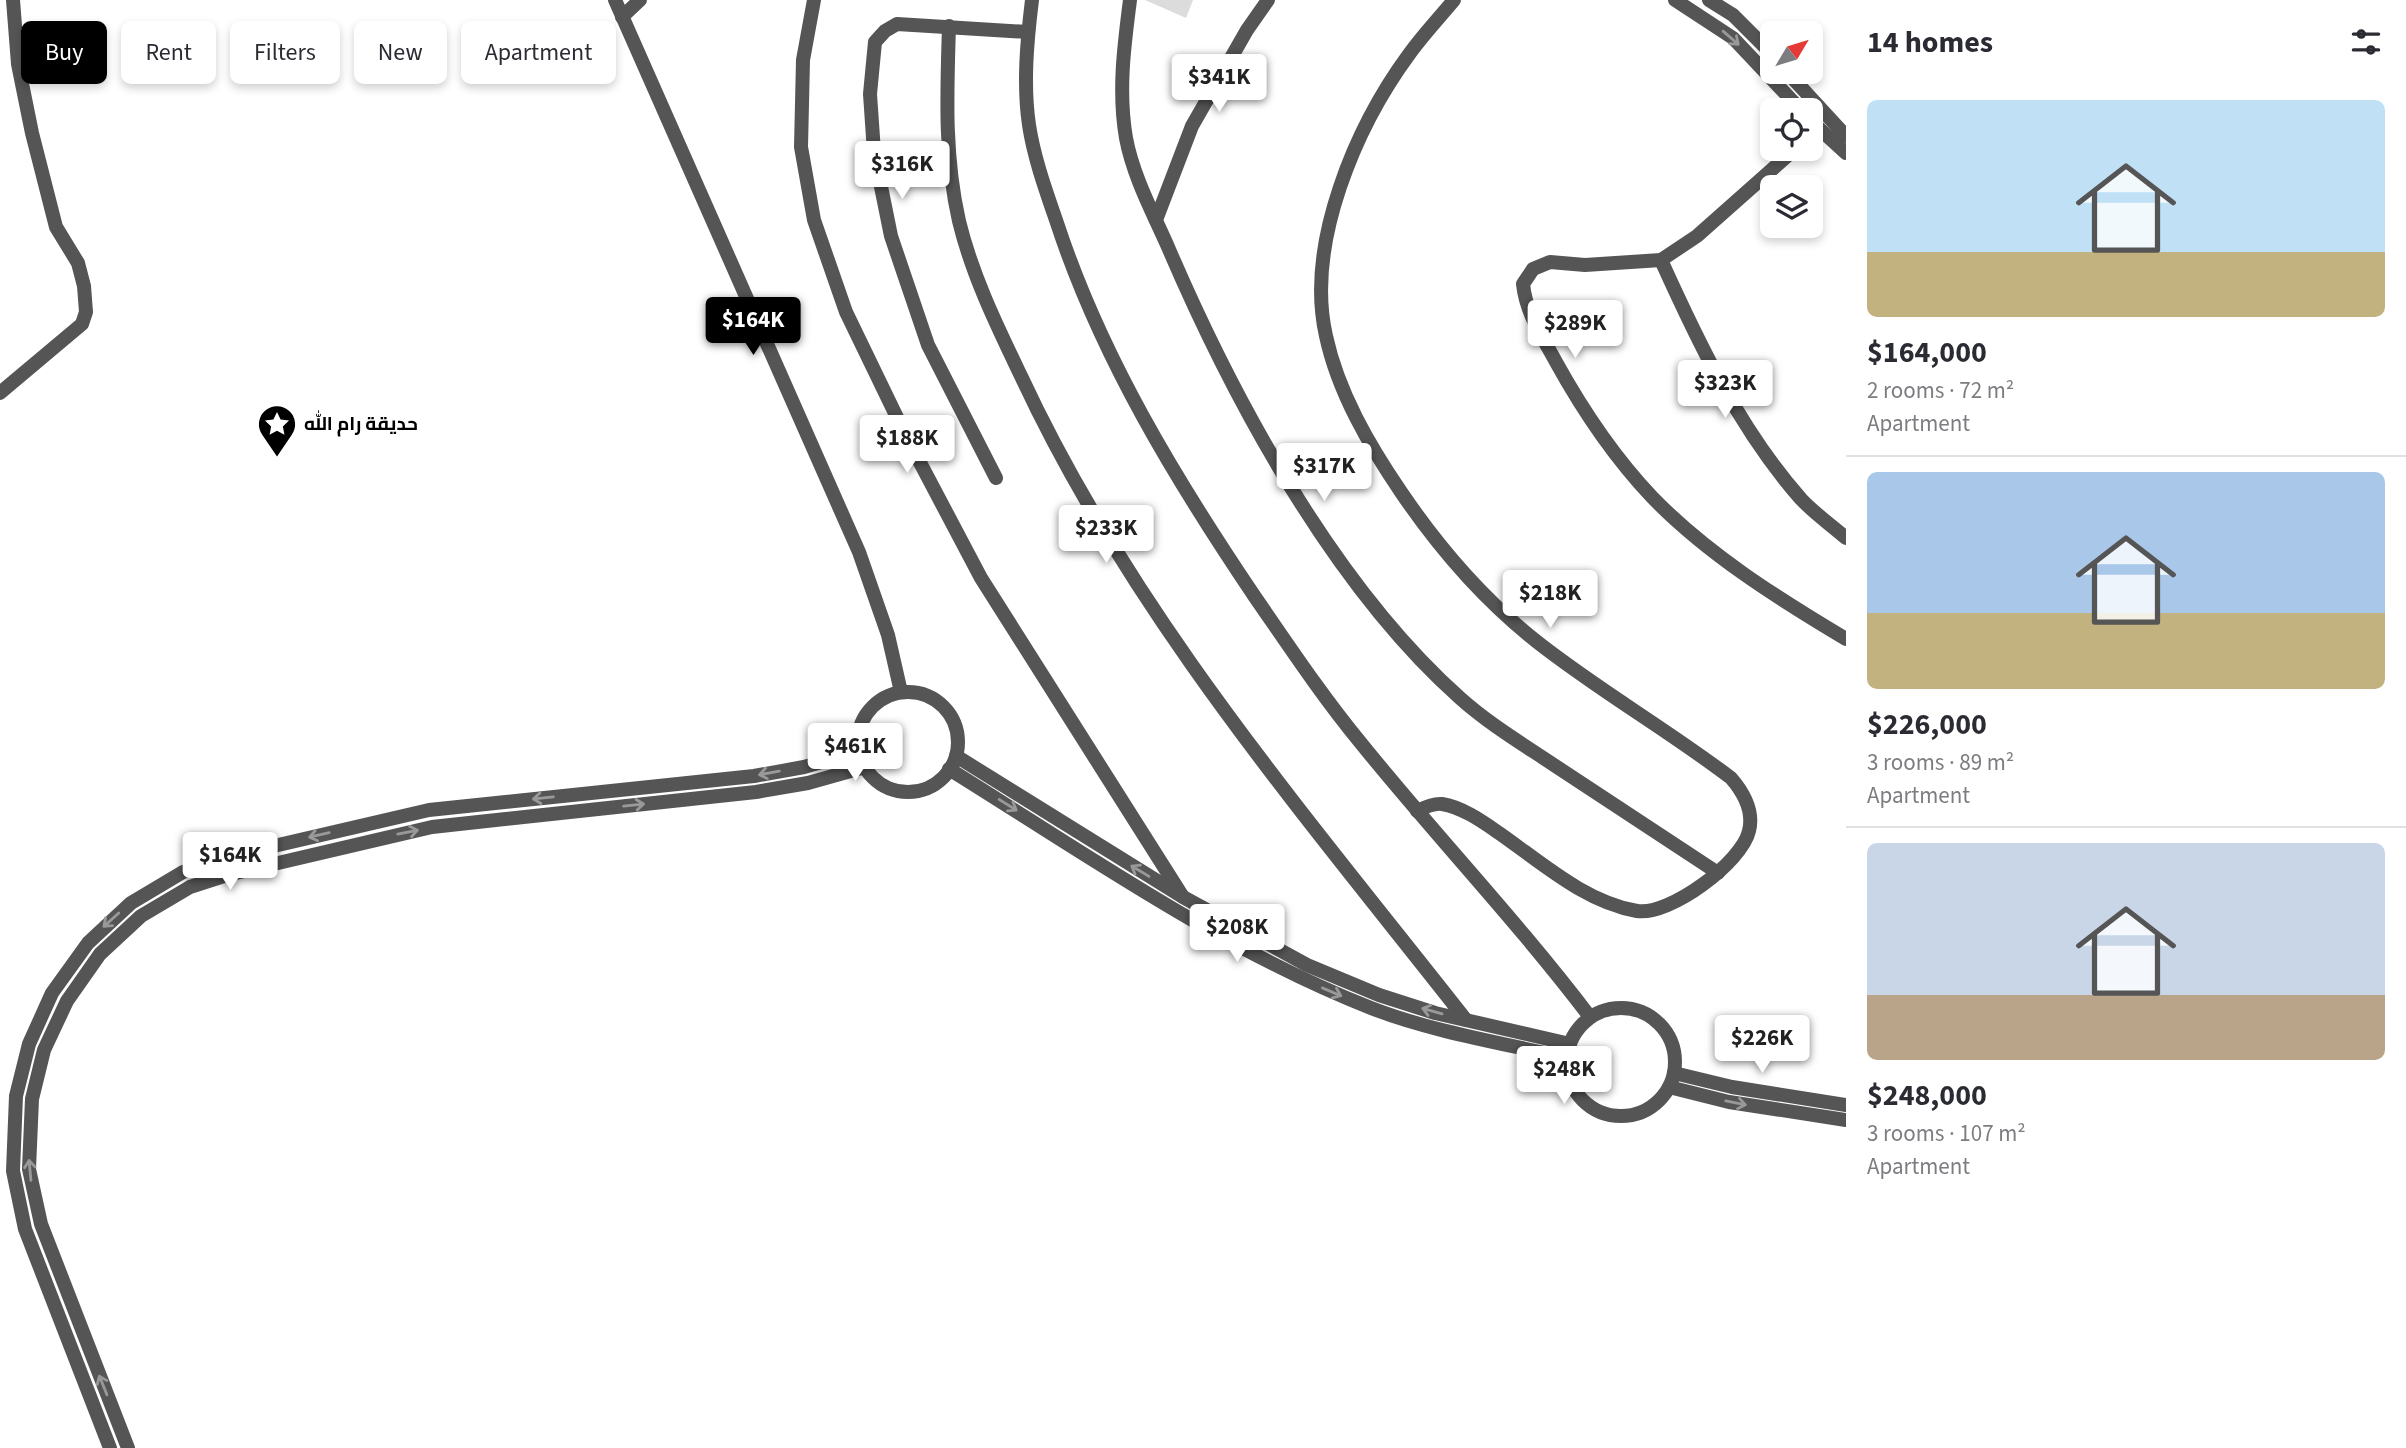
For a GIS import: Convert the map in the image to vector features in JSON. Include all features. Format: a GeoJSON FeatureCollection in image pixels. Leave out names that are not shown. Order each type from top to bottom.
{"type":"FeatureCollection","features":[{"type":"Feature","properties":{"kind":"street"},"geometry":{"type":"LineString","coordinates":[[0,393],[82,324],[86,312],[78,262],[56,227],[32,133],[18,64],[13,0]]}},
{"type":"Feature","properties":{"kind":"street"},"geometry":{"type":"LineString","coordinates":[[615,0],[859,552],[888,635],[901,692]]}},
{"type":"Feature","properties":{"kind":"street"},"geometry":{"type":"LineString","coordinates":[[622,17],[640,0]]}},
{"type":"Feature","properties":{"kind":"street"},"geometry":{"type":"LineString","coordinates":[[814,0],[803,60],[801,147],[814,220],[846,312],[906,436],[981,578],[1183,897]]}},
{"type":"Feature","properties":{"kind":"street"},"geometry":{"type":"LineString","coordinates":[[1032,0],[1028,32],[1029,125],[1043,182],[1068,258],[1104,341],[1152,431],[1221,546],[1358,740],[1590,1017]]}},
{"type":"Feature","properties":{"kind":"street"},"geometry":{"type":"LineString","coordinates":[[1130,0],[1121,83],[1126,140],[1190,299],[1263,437],[1314,521],[1369,600],[1461,699],[1521,743],[1718,873]]}},
{"type":"Feature","properties":{"kind":"street"},"geometry":{"type":"LineString","coordinates":[[1156,220],[1192,126],[1247,30],[1268,0]]}},
{"type":"Feature","properties":{"kind":"street"},"geometry":{"type":"LineString","coordinates":[[1417,811],[1439,804],[1452,807],[1485,824],[1596,899],[1641,912],[1682,898],[1718,873],[1745,843],[1750,830],[1750,815],[1740,788],[1700,754],[1536,641],[1491,601],[1437,544],[1390,476],[1359,424],[1338,379],[1325,334],[1321,274],[1342,182],[1385,92],[1409,54],[1454,0]]}},
{"type":"Feature","properties":{"kind":"street"},"geometry":{"type":"LineString","coordinates":[[1675,0],[1733,38],[1790,98]]}},
{"type":"Feature","properties":{"kind":"street"},"geometry":{"type":"LineString","coordinates":[[1709,0],[1733,15],[1760,42]]}},
{"type":"Feature","properties":{"kind":"street"},"geometry":{"type":"LineString","coordinates":[[996,478],[928,345],[891,236],[874,152],[870,94],[875,43],[885,31],[897,24],[1028,32]]}},
{"type":"Feature","properties":{"kind":"street"},"geometry":{"type":"LineString","coordinates":[[949,26],[946,125],[960,222],[977,277],[1034,405],[1069,471],[1166,626],[1251,746],[1466,1020]]}},
{"type":"Feature","properties":{"kind":"street"},"geometry":{"type":"LineString","coordinates":[[1823,128],[1846,136]]}},
{"type":"Feature","properties":{"kind":"street"},"geometry":{"type":"LineString","coordinates":[[1823,131],[1846,153]]}},
{"type":"Feature","properties":{"kind":"street"},"geometry":{"type":"LineString","coordinates":[[1781,161],[1697,236],[1661,260],[1586,265],[1549,262],[1533,270],[1523,284],[1525,306],[1568,384],[1626,467],[1654,499],[1721,557],[1846,639]]}},
{"type":"Feature","properties":{"kind":"street"},"geometry":{"type":"LineString","coordinates":[[1661,260],[1699,343],[1768,458],[1803,502],[1846,538]]}},
{"type":"Feature","properties":{"kind":"street"},"geometry":{"type":"LineString","coordinates":[[901,692],[923,694],[947,711],[956,729],[953,763],[931,787],[911,792],[883,785],[865,767],[859,751],[860,725],[870,709],[885,697],[901,692]]}},
{"type":"Feature","properties":{"kind":"street"},"geometry":{"type":"LineString","coordinates":[[110,1448],[25,1229],[13,1171],[12,1145],[16,1096],[29,1044],[52,993],[68,968],[108,922],[131,903],[183,872],[222,858],[400,816],[754,776],[804,767],[859,751]]}},
{"type":"Feature","properties":{"kind":"street"},"geometry":{"type":"LineString","coordinates":[[953,763],[1183,897],[1307,965],[1379,995],[1568,1051]]}},
{"type":"Feature","properties":{"kind":"street"},"geometry":{"type":"LineString","coordinates":[[953,763],[1122,877],[1301,979],[1374,1009],[1432,1027],[1568,1051]]}},
{"type":"Feature","properties":{"kind":"street"},"geometry":{"type":"LineString","coordinates":[[128,1448],[41,1224],[29,1169],[32,1099],[44,1050],[67,1001],[82,978],[120,935],[141,916],[190,887],[227,875],[404,832],[756,792],[808,783],[865,767]]}},
{"type":"Feature","properties":{"kind":"street"},"geometry":{"type":"LineString","coordinates":[[1616,1007],[1647,1014],[1670,1038],[1675,1058],[1674,1073],[1662,1098],[1645,1111],[1625,1116],[1604,1113],[1578,1096],[1569,1076],[1568,1051],[1580,1026],[1590,1017],[1616,1007]]}},
{"type":"Feature","properties":{"kind":"street"},"geometry":{"type":"LineString","coordinates":[[1674,1073],[1732,1087],[1846,1105]]}},
{"type":"Feature","properties":{"kind":"street"},"geometry":{"type":"LineString","coordinates":[[1669,1087],[1730,1102],[1846,1120]]}},
{"type":"Feature","properties":{"kind":"shaded area"},"geometry":{"type":"Polygon","coordinates":[[[1145,0],[1193,0],[1186,18],[1145,0]]]}},
{"type":"Feature","properties":{"kind":"place","name":"حديقة رام الله"},"geometry":{"type":"Point","coordinates":[277,458]}}]}
